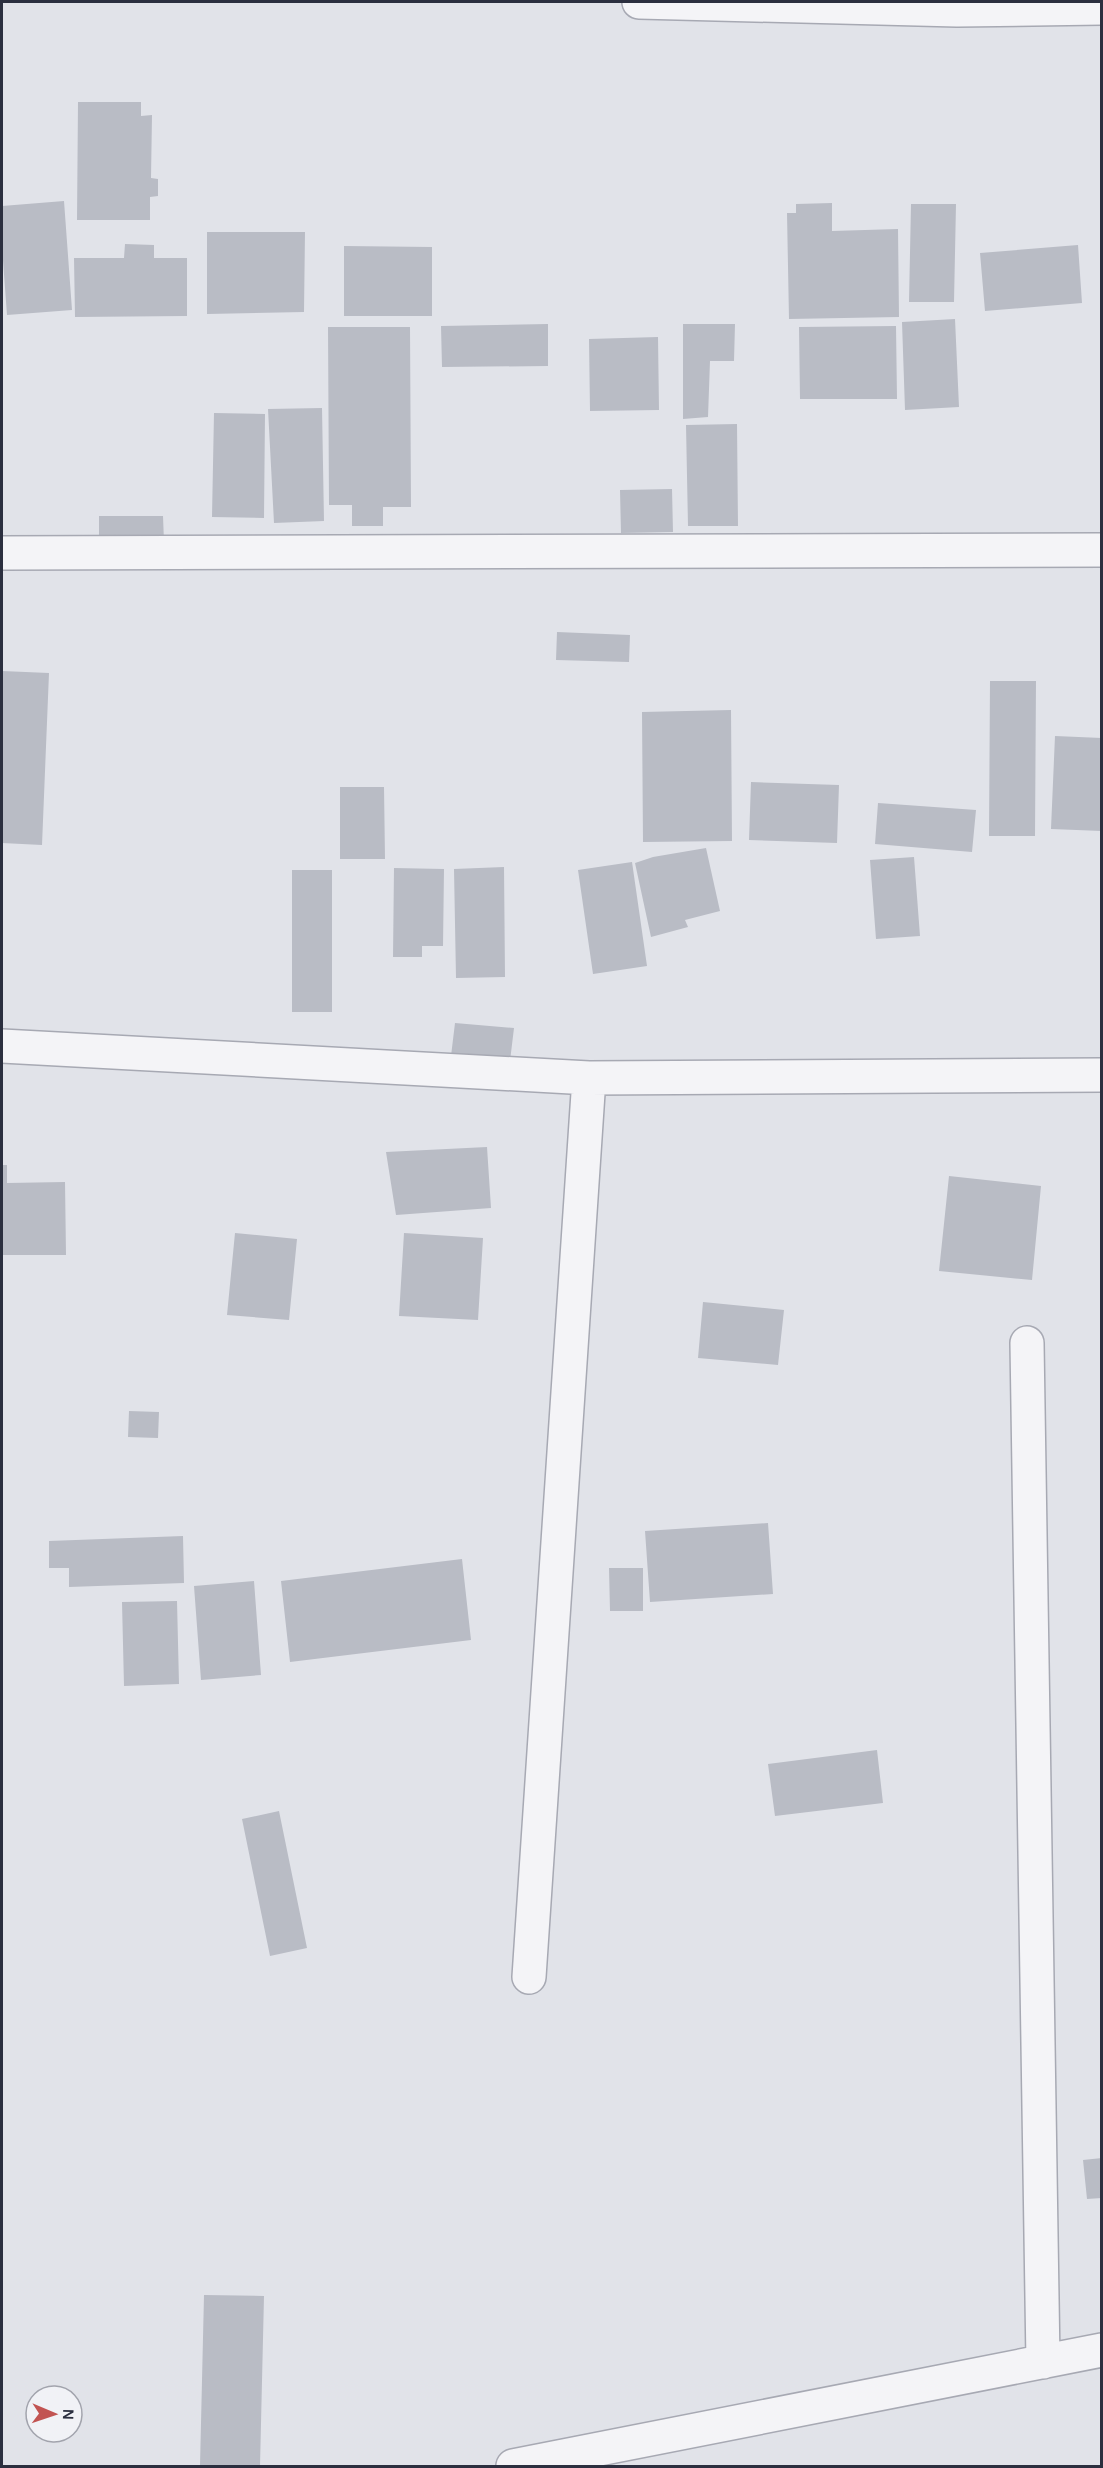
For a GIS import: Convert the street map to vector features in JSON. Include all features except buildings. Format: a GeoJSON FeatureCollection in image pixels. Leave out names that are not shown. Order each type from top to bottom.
{"type":"FeatureCollection","features":[{"type":"Feature","properties":{"kind":"street"},"geometry":{"type":"LineString","coordinates":[[639,2],[1101,8]]}},
{"type":"Feature","properties":{"kind":"street"},"geometry":{"type":"LineString","coordinates":[[2,553],[1101,550]]}},
{"type":"Feature","properties":{"kind":"street"},"geometry":{"type":"LineString","coordinates":[[2,1046],[589,1078],[1101,1075]]}},
{"type":"Feature","properties":{"kind":"street"},"geometry":{"type":"LineString","coordinates":[[529,1977],[589,1078]]}},
{"type":"Feature","properties":{"kind":"street"},"geometry":{"type":"LineString","coordinates":[[1027,1343],[1043,2362]]}},
{"type":"Feature","properties":{"kind":"street"},"geometry":{"type":"LineString","coordinates":[[513,2466],[1101,2350]]}}]}
